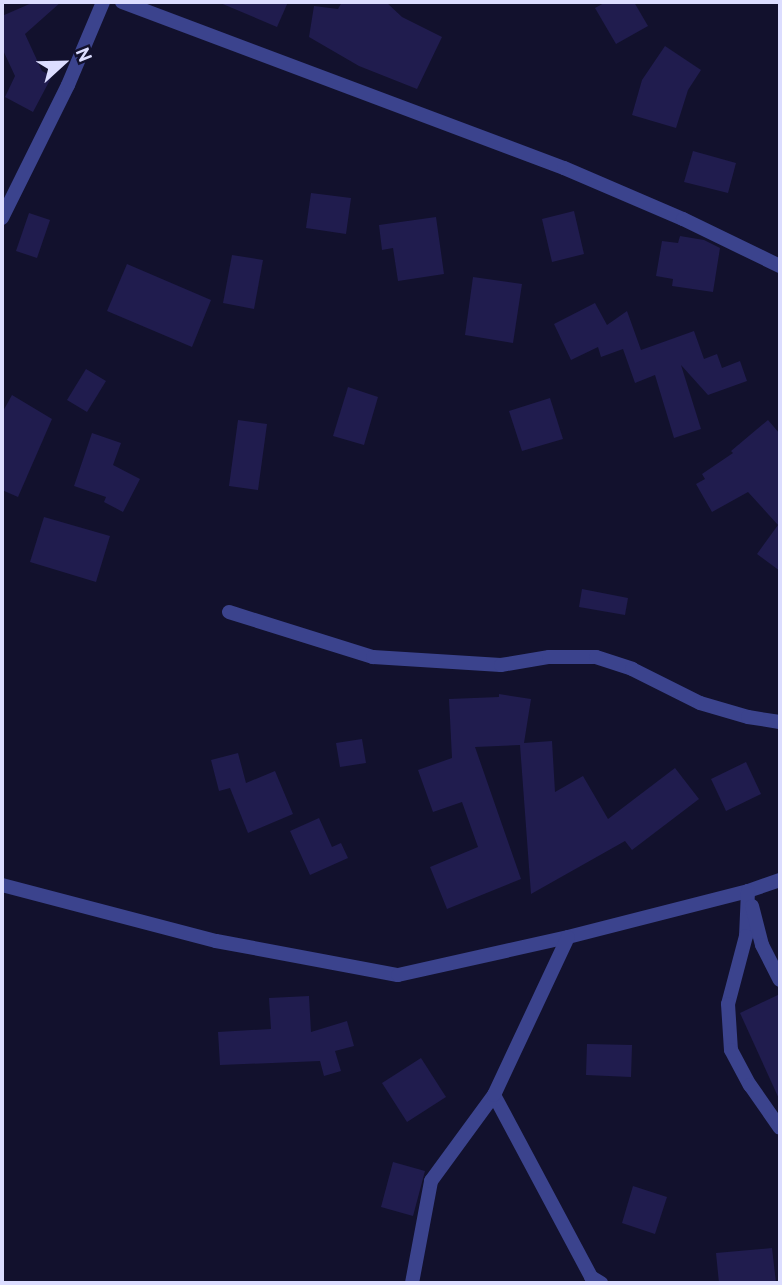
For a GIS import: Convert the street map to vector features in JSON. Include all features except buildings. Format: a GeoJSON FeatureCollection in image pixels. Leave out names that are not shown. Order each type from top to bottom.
{"type":"FeatureCollection","features":[{"type":"Feature","properties":{"kind":"street"},"geometry":{"type":"LineString","coordinates":[[2,218],[68,85],[103,2]]}},
{"type":"Feature","properties":{"kind":"street"},"geometry":{"type":"LineString","coordinates":[[122,2],[564,168],[683,219],[780,266]]}},
{"type":"Feature","properties":{"kind":"street"},"geometry":{"type":"LineString","coordinates":[[229,611],[373,657],[501,665],[549,657],[596,657],[632,669],[700,703],[748,717],[780,722]]}},
{"type":"Feature","properties":{"kind":"street"},"geometry":{"type":"LineString","coordinates":[[2,885],[216,941],[398,975],[568,937],[748,891],[780,880]]}},
{"type":"Feature","properties":{"kind":"street"},"geometry":{"type":"LineString","coordinates":[[748,891],[762,946],[780,980]]}},
{"type":"Feature","properties":{"kind":"street"},"geometry":{"type":"LineString","coordinates":[[748,891],[746,936],[728,1004],[731,1050],[750,1085],[780,1128]]}},
{"type":"Feature","properties":{"kind":"street"},"geometry":{"type":"LineString","coordinates":[[412,1283],[431,1181],[494,1095],[568,937]]}},
{"type":"Feature","properties":{"kind":"street"},"geometry":{"type":"LineString","coordinates":[[494,1095],[591,1277],[600,1283]]}}]}
